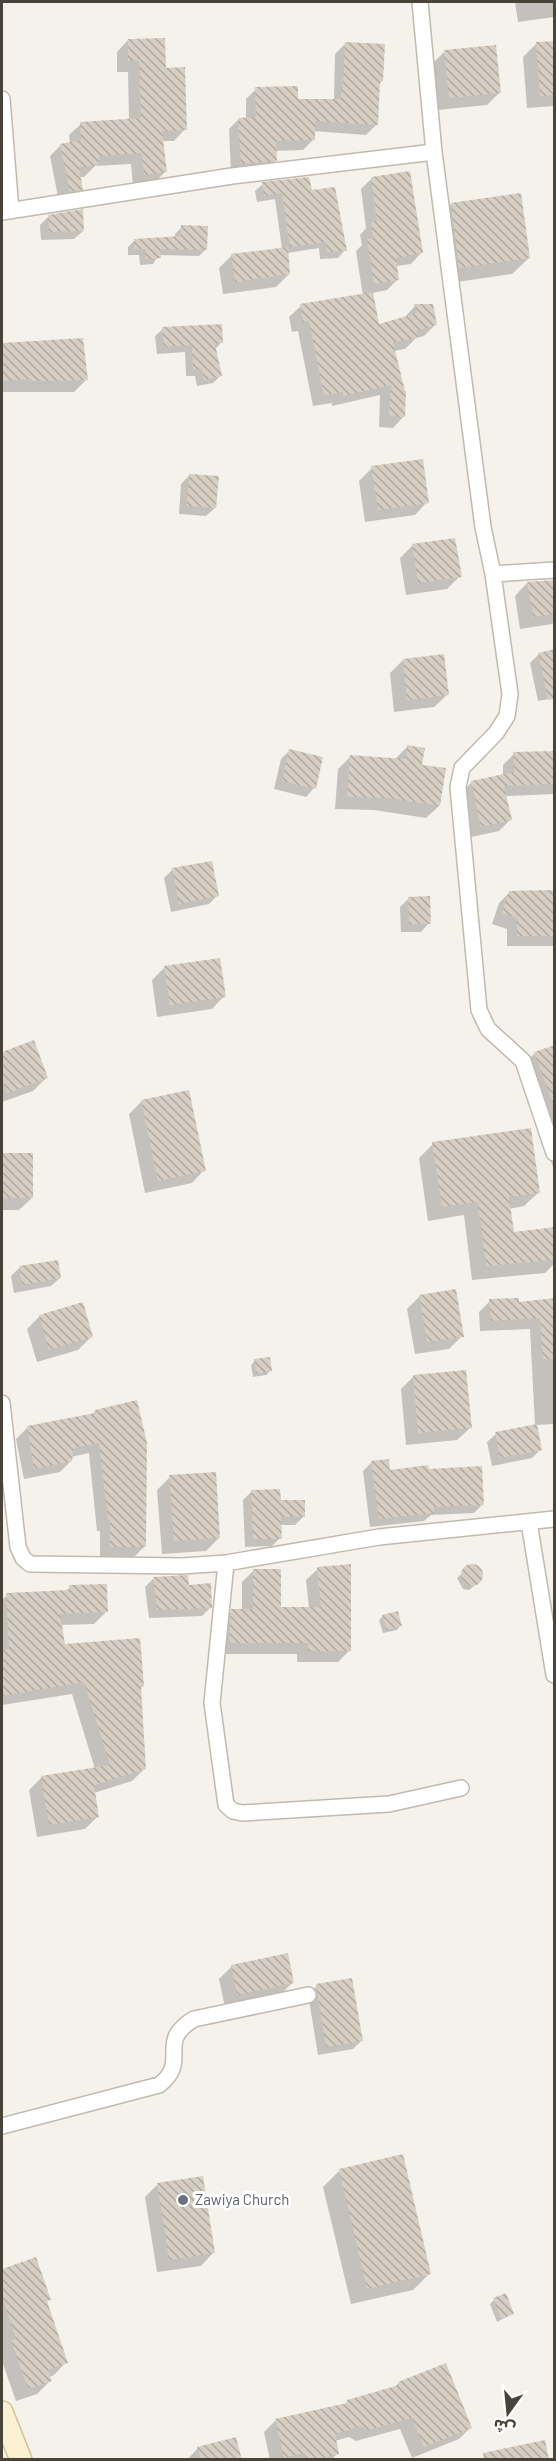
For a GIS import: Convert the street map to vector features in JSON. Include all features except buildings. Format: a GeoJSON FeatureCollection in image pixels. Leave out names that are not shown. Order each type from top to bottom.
{"type":"FeatureCollection","features":[{"type":"Feature","properties":{"kind":"street"},"geometry":{"type":"LineString","coordinates":[[420,2],[434,152],[483,526],[493,573],[510,694],[507,716],[496,733],[462,768],[458,787],[479,1010],[488,1029],[523,1060],[555,1153]]}},
{"type":"Feature","properties":{"kind":"street"},"geometry":{"type":"LineString","coordinates":[[2,99],[7,211],[232,176],[434,152]]}},
{"type":"Feature","properties":{"kind":"street"},"geometry":{"type":"LineString","coordinates":[[493,573],[555,570]]}},
{"type":"Feature","properties":{"kind":"street"},"geometry":{"type":"LineString","coordinates":[[2,1403],[18,1547],[23,1558],[30,1564],[182,1566],[226,1563],[379,1537],[555,1519]]}},
{"type":"Feature","properties":{"kind":"street"},"geometry":{"type":"LineString","coordinates":[[530,1522],[555,1675]]}},
{"type":"Feature","properties":{"kind":"street"},"geometry":{"type":"LineString","coordinates":[[226,1563],[212,1703],[226,1805],[233,1811],[242,1813],[389,1804],[460,1788]]}},
{"type":"Feature","properties":{"kind":"street"},"geometry":{"type":"LineString","coordinates":[[2,2126],[159,2085],[169,2077],[174,2067],[175,2036],[183,2026],[194,2019],[308,1995]]}},
{"type":"Feature","properties":{"kind":"street"},"geometry":{"type":"LineString","coordinates":[[2,2412],[21,2460]]}},
{"type":"Feature","properties":{"kind":"place","name":"Zawiya Church"},"geometry":{"type":"Point","coordinates":[183,2200]}}]}
